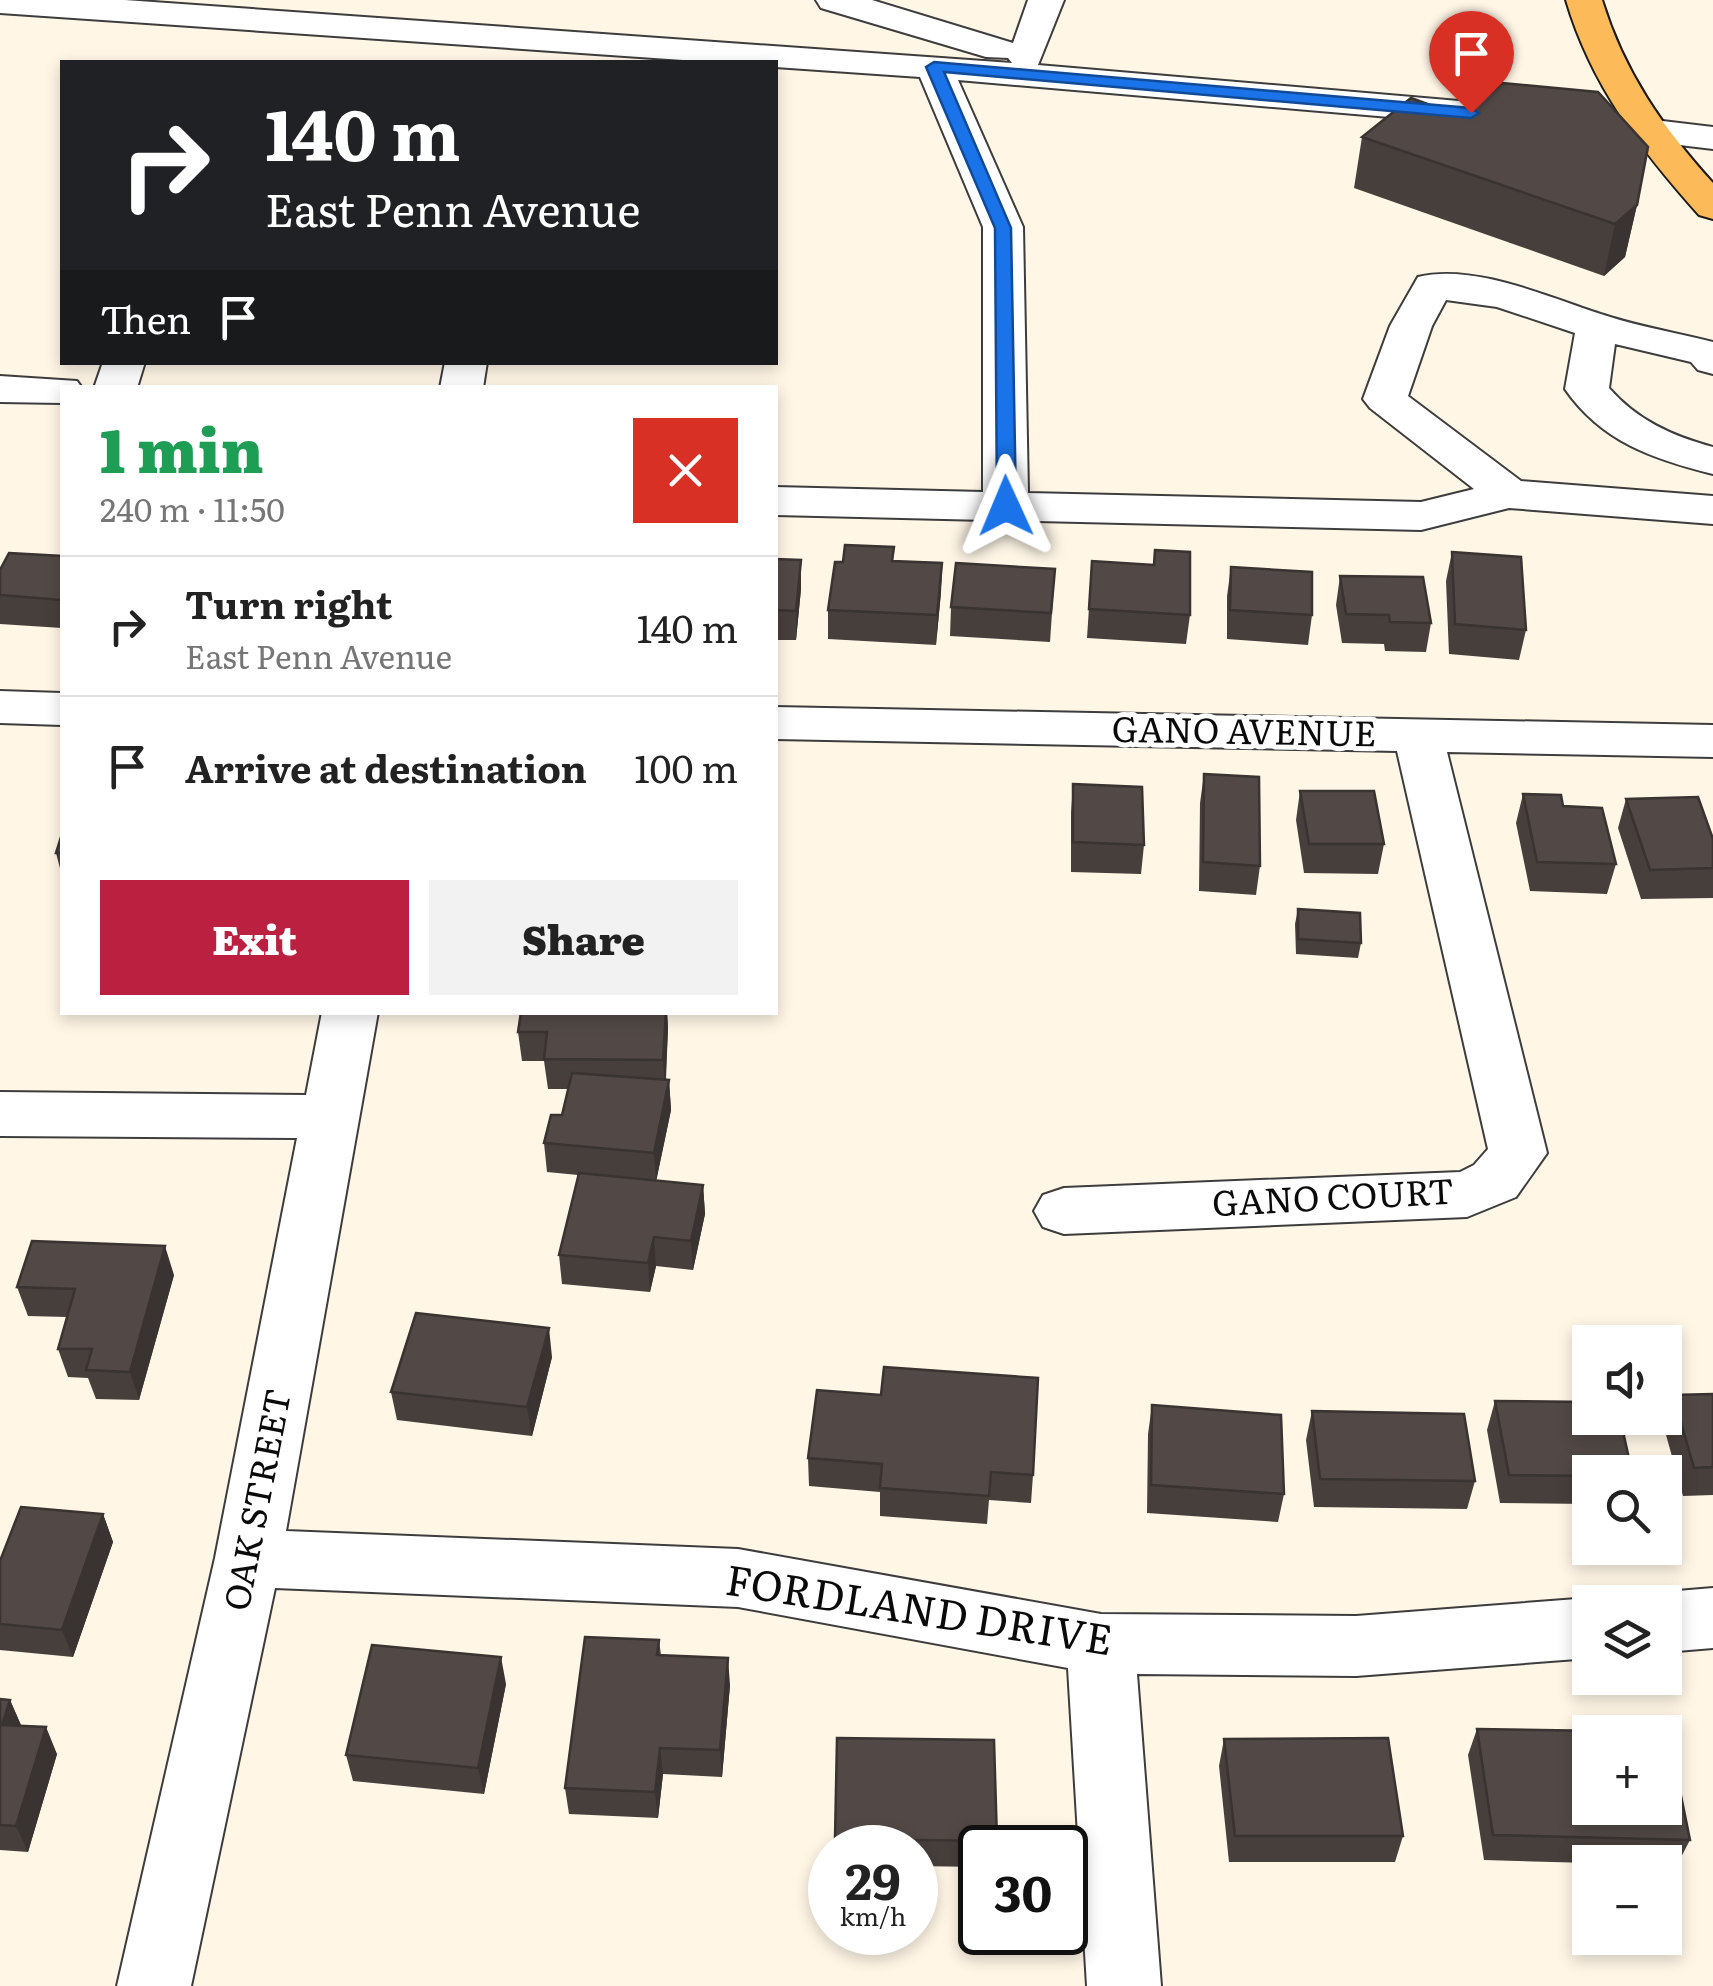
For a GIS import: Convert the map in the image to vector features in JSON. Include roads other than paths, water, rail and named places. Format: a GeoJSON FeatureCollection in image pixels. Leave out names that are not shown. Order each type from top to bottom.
{"type":"FeatureCollection","features":[{"type":"Feature","properties":{"kind":"main road"},"geometry":{"type":"LineString","coordinates":[[1584,0],[1599,52],[1647,130],[1713,207]]}},
{"type":"Feature","properties":{"kind":"street"},"geometry":{"type":"LineString","coordinates":[[1026,57],[1046,0]]}},
{"type":"Feature","properties":{"kind":"street"},"geometry":{"type":"LineString","coordinates":[[0,2],[256,33],[934,67],[1713,138]]}},
{"type":"Feature","properties":{"kind":"street"},"geometry":{"type":"LineString","coordinates":[[823,14],[1026,57],[1085,80]]}},
{"type":"Feature","properties":{"kind":"street"},"geometry":{"type":"LineString","coordinates":[[823,14],[859,48],[861,62]]}},
{"type":"Feature","properties":{"kind":"street"},"geometry":{"type":"LineString","coordinates":[[934,67],[1003,228],[1006,506]]}},
{"type":"Feature","properties":{"kind":"street"},"geometry":{"type":"LineString","coordinates":[[1509,494],[1385,399],[1411,326],[1433,286],[1504,295],[1597,328],[1706,353],[1713,361]]}},
{"type":"Feature","properties":{"kind":"street"},"geometry":{"type":"LineString","coordinates":[[1597,328],[1588,389],[1610,419],[1662,447],[1713,461]]}},
{"type":"Feature","properties":{"kind":"street"},"geometry":{"type":"LineString","coordinates":[[0,390],[60,390]]}},
{"type":"Feature","properties":{"kind":"street"},"geometry":{"type":"LineString","coordinates":[[778,501],[1422,516],[1509,494],[1713,510]]}},
{"type":"Feature","properties":{"kind":"street"},"geometry":{"type":"LineString","coordinates":[[0,708],[60,709]]}},
{"type":"Feature","properties":{"kind":"street","name":"GANO AVENUE"},"geometry":{"type":"LineString","coordinates":[[778,722],[1713,741]]}},
{"type":"Feature","properties":{"kind":"street","name":"GANO COURT"},"geometry":{"type":"LineString","coordinates":[[1064,1211],[1467,1194],[1494,1181],[1518,1153],[1418,735]]}},
{"type":"Feature","properties":{"kind":"street","name":"OAK STREET"},"geometry":{"type":"LineString","coordinates":[[154,1986],[248,1558],[349,1015]]}},
{"type":"Feature","properties":{"kind":"street"},"geometry":{"type":"LineString","coordinates":[[0,1114],[332,1117]]}},
{"type":"Feature","properties":{"kind":"street","name":"FORDLAND DRIVE"},"geometry":{"type":"LineString","coordinates":[[248,1558],[738,1578],[1101,1644],[1356,1646],[1572,1629]]}},
{"type":"Feature","properties":{"kind":"street"},"geometry":{"type":"LineString","coordinates":[[1682,1621],[1713,1618]]}},
{"type":"Feature","properties":{"kind":"street"},"geometry":{"type":"LineString","coordinates":[[1101,1644],[1124,1986]]}}]}
